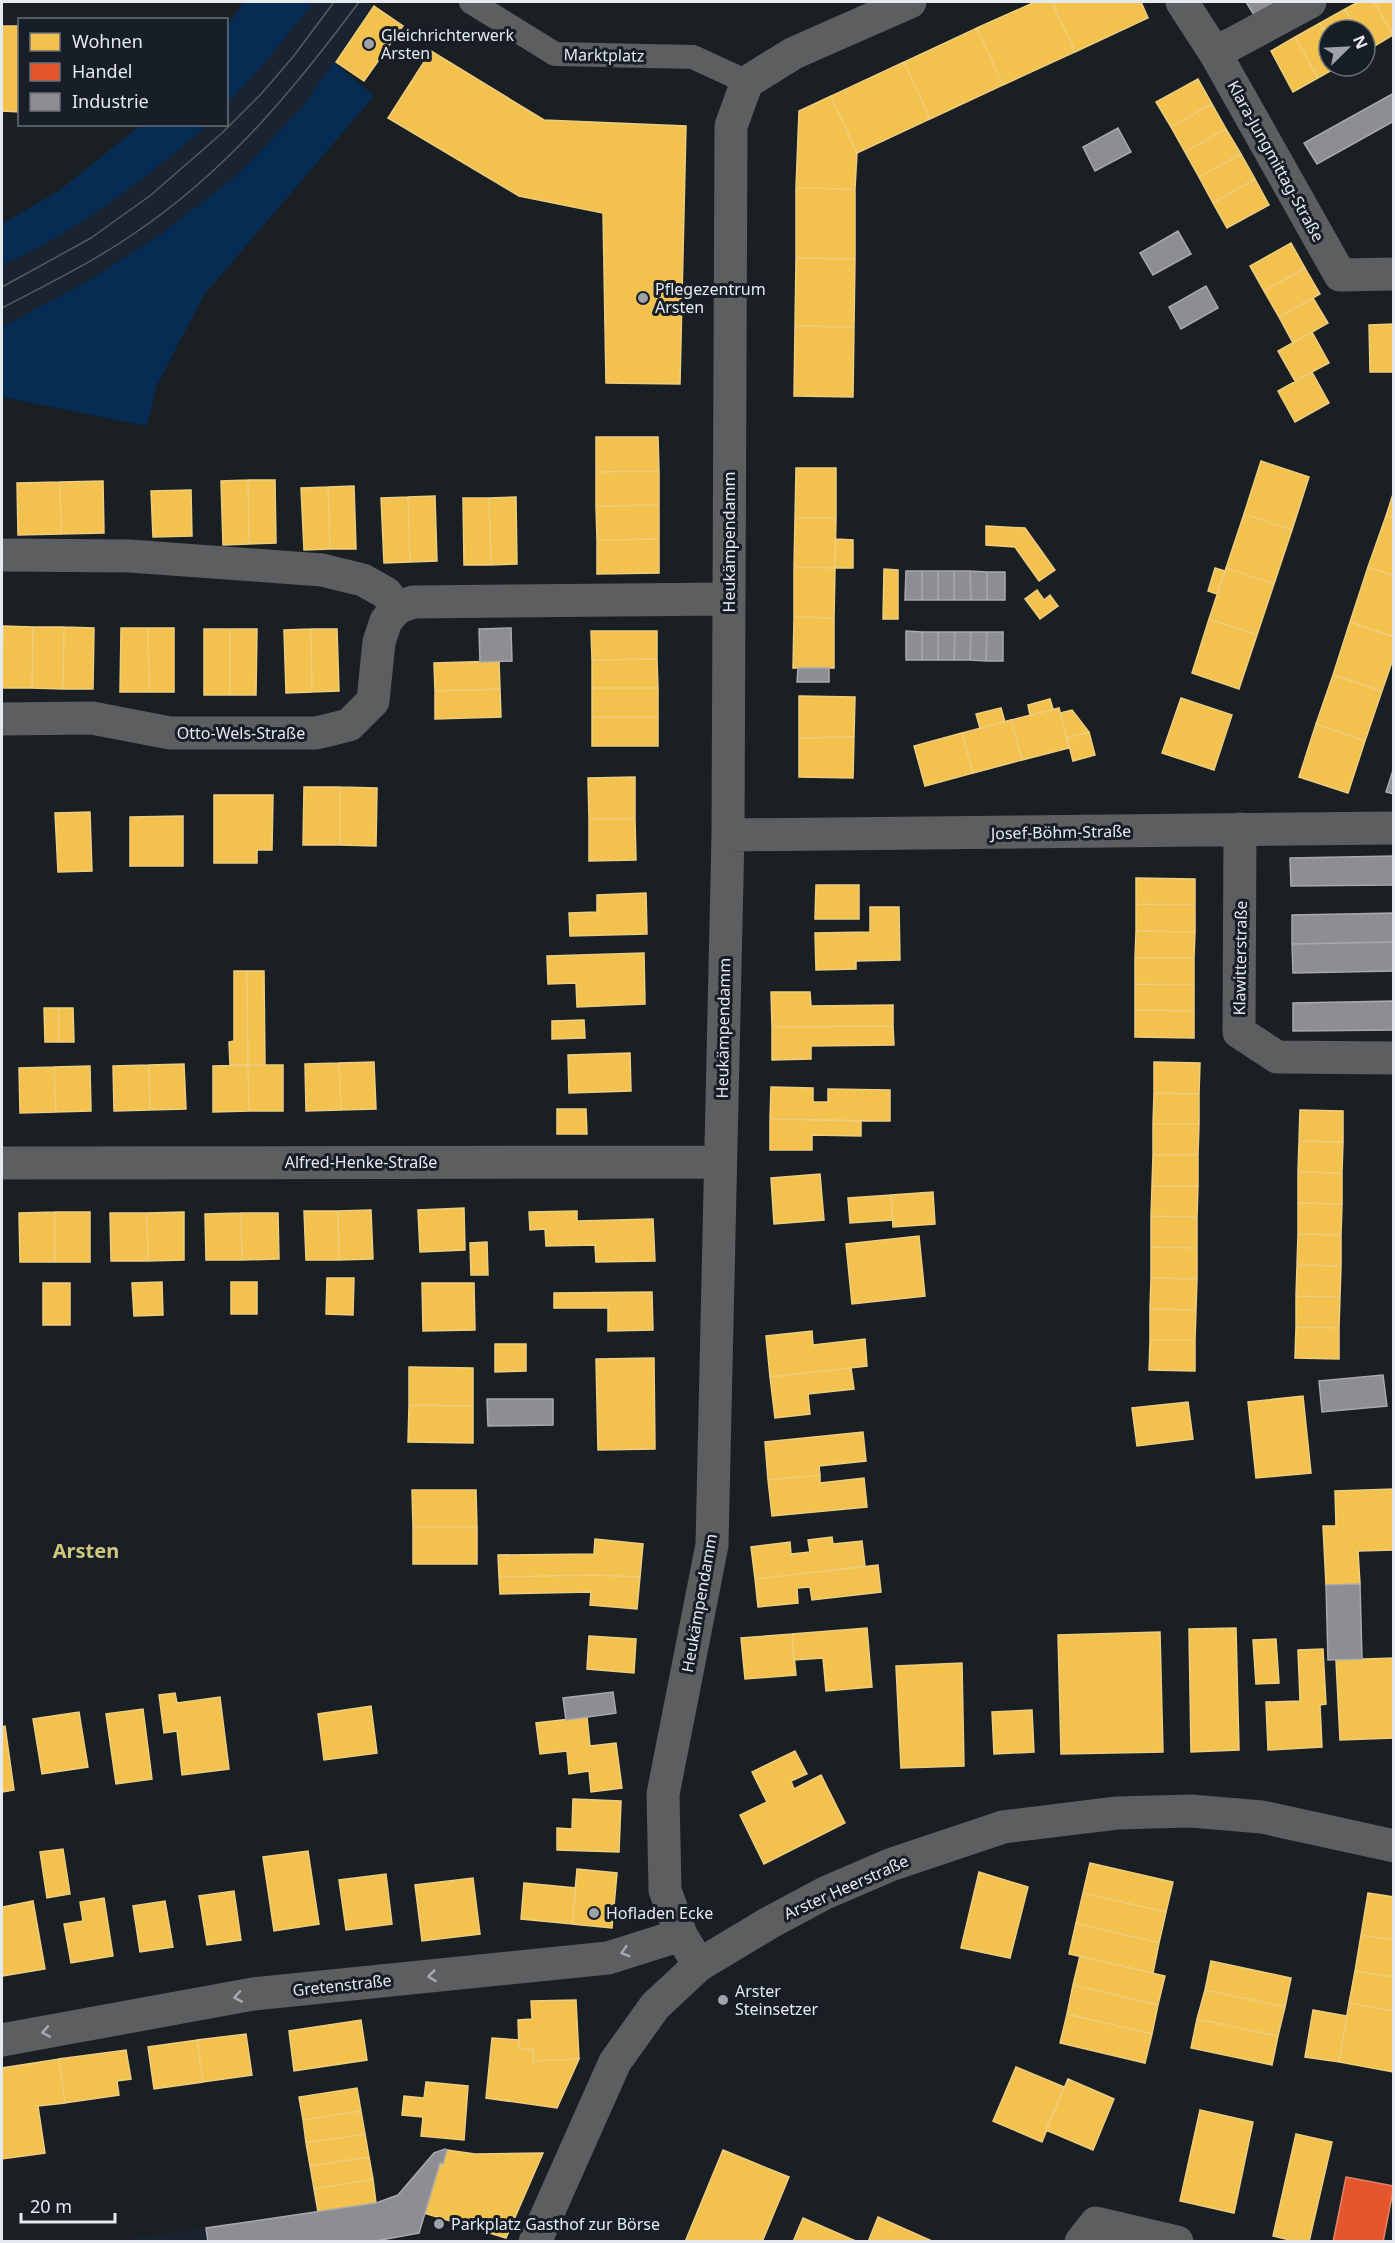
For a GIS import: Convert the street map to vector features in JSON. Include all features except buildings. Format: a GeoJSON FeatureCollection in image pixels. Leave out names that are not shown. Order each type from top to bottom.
{"type":"FeatureCollection","features":[{"type":"Feature","properties":{"kind":"street","name":"Marktplatz"},"geometry":{"type":"LineString","coordinates":[[471,2],[555,54],[693,57],[747,82]]}},
{"type":"Feature","properties":{"kind":"street"},"geometry":{"type":"LineString","coordinates":[[747,82],[794,53],[910,2]]}},
{"type":"Feature","properties":{"kind":"street","name":"Klara-Jungmittag-Straße"},"geometry":{"type":"LineString","coordinates":[[1182,2],[1215,53],[1340,275],[1394,274]]}},
{"type":"Feature","properties":{"kind":"street"},"geometry":{"type":"LineString","coordinates":[[1215,53],[1310,2]]}},
{"type":"Feature","properties":{"kind":"street","name":"Heukämpendamm"},"geometry":{"type":"LineString","coordinates":[[699,1965],[681,1935],[665,1890],[663,1794],[712,1545],[728,836],[731,126],[747,82]]}},
{"type":"Feature","properties":{"kind":"street"},"geometry":{"type":"LineString","coordinates":[[2,555],[130,556],[322,570],[363,580],[386,593],[397,608],[412,602],[728,599]]}},
{"type":"Feature","properties":{"kind":"street","name":"Otto-Wels-Straße"},"geometry":{"type":"LineString","coordinates":[[2,719],[92,718],[170,733],[316,733],[349,725],[373,701],[379,642],[387,621],[397,608]]}},
{"type":"Feature","properties":{"kind":"street","name":"Josef-Böhm-Straße"},"geometry":{"type":"LineString","coordinates":[[728,836],[1394,828]]}},
{"type":"Feature","properties":{"kind":"street","name":"Klawitterstraße"},"geometry":{"type":"LineString","coordinates":[[1240,829],[1239,1032],[1277,1057],[1394,1058]]}},
{"type":"Feature","properties":{"kind":"street","name":"Alfred-Henke-Straße"},"geometry":{"type":"LineString","coordinates":[[2,1163],[720,1162]]}},
{"type":"Feature","properties":{"kind":"street","name":"Arster Heerstraße"},"geometry":{"type":"LineString","coordinates":[[535,2241],[615,2062],[655,2006],[699,1965],[825,1893],[890,1865],[1003,1827],[1117,1813],[1191,1810],[1262,1817],[1394,1846]]}},
{"type":"Feature","properties":{"kind":"street","name":"Gretenstraße"},"geometry":{"type":"LineString","coordinates":[[2,2040],[254,1994],[608,1958],[681,1935]]}},
{"type":"Feature","properties":{"kind":"street"},"geometry":{"type":"LineString","coordinates":[[1088,2232],[1177,2241]]}},
{"type":"Feature","properties":{"kind":"shaded area"},"geometry":{"type":"Polygon","coordinates":[[[244,2],[314,2],[228,103],[228,25],[244,2]]]}},
{"type":"Feature","properties":{"kind":"shaded area"},"geometry":{"type":"Polygon","coordinates":[[[314,2],[367,2],[373,6],[301,109],[235,177],[161,234],[87,282],[2,327],[2,265],[94,213],[147,175],[206,126],[228,126],[228,103],[314,2]]]}},
{"type":"Feature","properties":{"kind":"shaded area"},"geometry":{"type":"Polygon","coordinates":[[[334,62],[374,96],[204,295],[157,385],[147,426],[2,397],[2,327],[87,282],[161,234],[235,177],[301,109],[334,62]]]}},
{"type":"Feature","properties":{"kind":"shaded area"},"geometry":{"type":"Polygon","coordinates":[[[140,126],[206,126],[109,203],[67,231],[2,265],[2,224],[60,190],[140,126]]]}},
{"type":"Feature","properties":{"kind":"shaded area"},"geometry":{"type":"Polygon","coordinates":[[[206,2228],[208,2241],[117,2241],[206,2228]]]}},
{"type":"Feature","properties":{"kind":"tram line"},"geometry":{"type":"LineString","coordinates":[[2,287],[91,238],[151,195],[222,133],[261,94],[293,57],[334,2]]}},
{"type":"Feature","properties":{"kind":"tram line"},"geometry":{"type":"LineString","coordinates":[[2,308],[132,235],[198,185],[228,157],[283,98],[359,2]]}},
{"type":"Feature","properties":{"kind":"place","name":"Gleichrichterwerk Arsten"},"geometry":{"type":"Point","coordinates":[369,44]}},
{"type":"Feature","properties":{"kind":"place","name":"Pflegezentrum Arsten"},"geometry":{"type":"Point","coordinates":[643,298]}},
{"type":"Feature","properties":{"kind":"place","name":"Hofladen Ecke"},"geometry":{"type":"Point","coordinates":[594,1913]}},
{"type":"Feature","properties":{"kind":"place","name":"Arster Steinsetzer"},"geometry":{"type":"Point","coordinates":[723,2000]}},
{"type":"Feature","properties":{"kind":"place","name":"Parkplatz Gasthof zur Börse"},"geometry":{"type":"Point","coordinates":[439,2224]}},
{"type":"Feature","properties":{"kind":"district","name":"Arsten"},"geometry":{"type":"Point","coordinates":[86,1551]}}]}
